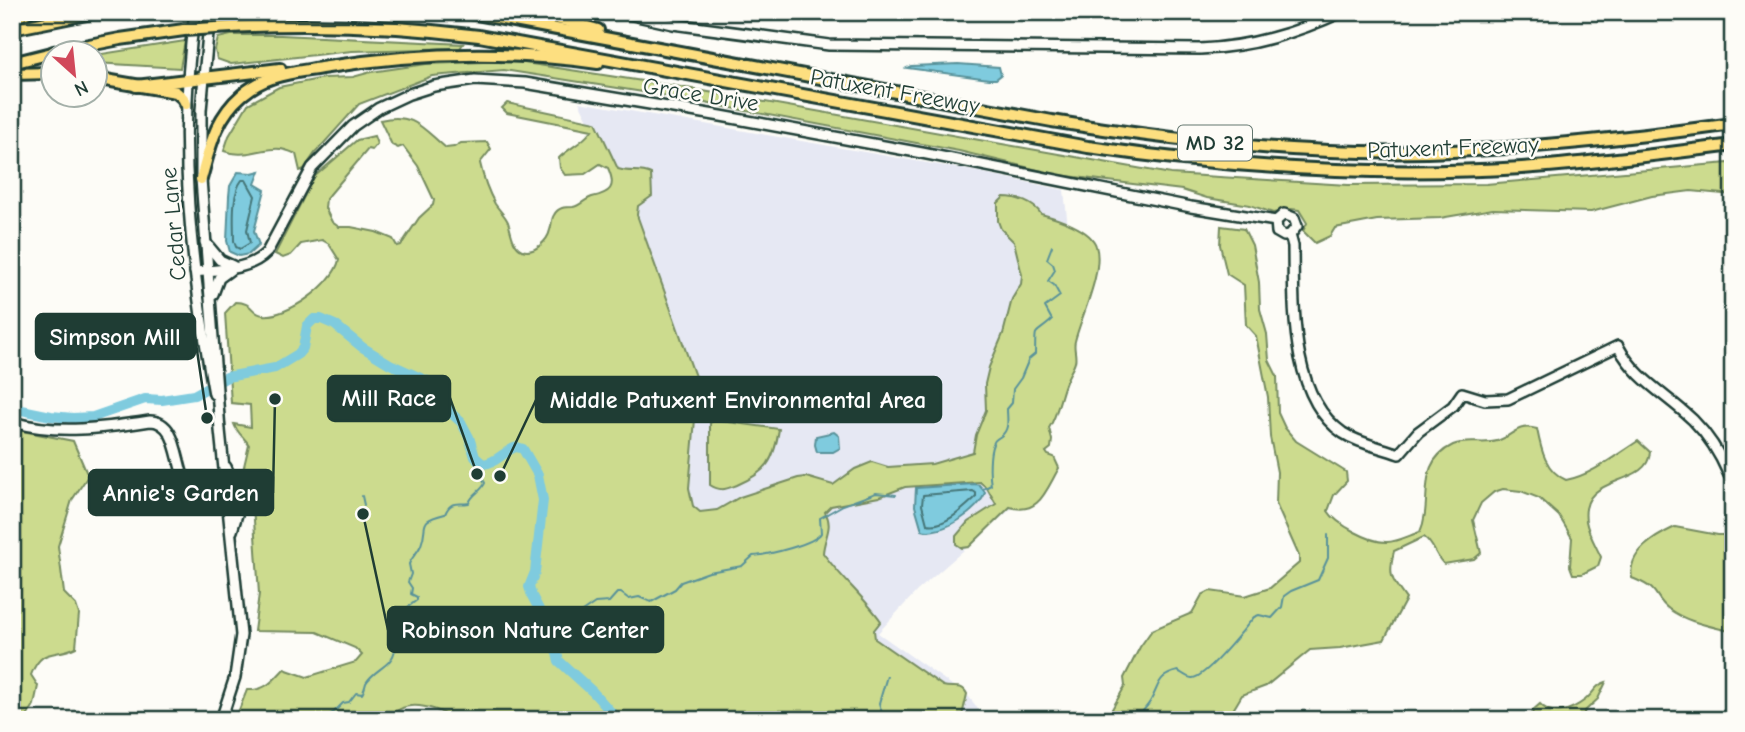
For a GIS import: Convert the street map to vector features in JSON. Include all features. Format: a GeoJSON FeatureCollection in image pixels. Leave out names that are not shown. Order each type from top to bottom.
{"type":"FeatureCollection","features":[{"type":"Feature","properties":{"kind":"highway"},"geometry":{"type":"LineString","coordinates":[[12,18],[28,12]]}},
{"type":"Feature","properties":{"kind":"highway"},"geometry":{"type":"LineString","coordinates":[[12,29],[97,12]]}},
{"type":"Feature","properties":{"kind":"highway","name":"Patuxent Freeway"},"geometry":{"type":"LineString","coordinates":[[465,12],[1093,128],[1267,147],[1392,152],[1472,150],[1586,143],[1733,124]]}},
{"type":"Feature","properties":{"kind":"highway"},"geometry":{"type":"LineString","coordinates":[[535,12],[703,56]]}},
{"type":"Feature","properties":{"kind":"highway","name":"Patuxent Freeway"},"geometry":{"type":"LineString","coordinates":[[108,42],[184,30],[341,24],[445,32],[664,68],[1088,147],[1265,167],[1381,172],[1510,169],[1624,159],[1733,145]]}},
{"type":"Feature","properties":{"kind":"highway"},"geometry":{"type":"LineString","coordinates":[[136,86],[296,67],[449,55],[532,56],[575,60],[805,95]]}},
{"type":"Feature","properties":{"kind":"highway","name":"Patuxent Freeway"},"geometry":{"type":"LineString","coordinates":[[12,63],[38,57]]}},
{"type":"Feature","properties":{"kind":"highway"},"geometry":{"type":"LineString","coordinates":[[201,179],[213,134],[240,96],[261,82],[282,74],[339,65]]}},
{"type":"Feature","properties":{"kind":"highway"},"geometry":{"type":"LineString","coordinates":[[12,74],[38,73]]}},
{"type":"Feature","properties":{"kind":"highway"},"geometry":{"type":"LineString","coordinates":[[108,81],[178,93],[186,104]]}},
{"type":"Feature","properties":{"kind":"street","name":"Cedar Lane"},"geometry":{"type":"LineString","coordinates":[[195,12],[186,104],[188,191],[213,365],[240,619],[240,650],[235,677],[221,720]]}},
{"type":"Feature","properties":{"kind":"street","name":"Cedar Lane"},"geometry":{"type":"LineString","coordinates":[[210,12],[202,78],[201,179],[205,241],[201,271],[210,302],[213,365]]}},
{"type":"Feature","properties":{"kind":"street"},"geometry":{"type":"LineString","coordinates":[[619,12],[673,24],[830,45],[1200,49],[1235,47],[1266,40],[1298,31],[1342,12]]}},
{"type":"Feature","properties":{"kind":"street"},"geometry":{"type":"LineString","coordinates":[[187,80],[192,92],[191,166],[201,271]]}},
{"type":"Feature","properties":{"kind":"street","name":"Grace Drive"},"geometry":{"type":"LineString","coordinates":[[201,271],[238,267],[255,262],[267,251],[312,168],[353,126],[379,108],[409,94],[434,86],[475,80],[525,83],[721,116],[1276,221]]}},
{"type":"Feature","properties":{"kind":"street"},"geometry":{"type":"LineString","coordinates":[[1284,215],[1294,218],[1296,229],[1290,235],[1284,236],[1278,232],[1276,221],[1284,215]]}},
{"type":"Feature","properties":{"kind":"street"},"geometry":{"type":"LineString","coordinates":[[1290,235],[1293,246],[1297,341],[1302,364],[1315,398],[1327,418],[1344,433],[1360,442],[1398,454],[1418,432],[1453,406],[1462,393],[1485,400],[1514,397],[1618,346],[1641,379],[1690,418],[1707,436],[1731,475]]}},
{"type":"Feature","properties":{"kind":"street"},"geometry":{"type":"LineString","coordinates":[[205,241],[220,260],[238,267]]}},
{"type":"Feature","properties":{"kind":"street"},"geometry":{"type":"LineString","coordinates":[[210,302],[219,278],[238,267]]}},
{"type":"Feature","properties":{"kind":"street"},"geometry":{"type":"LineString","coordinates":[[12,422],[40,428],[71,430],[160,422],[170,431],[179,462],[193,492],[201,497],[226,499]]}},
{"type":"Feature","properties":{"kind":"street"},"geometry":{"type":"LineString","coordinates":[[222,458],[235,489],[253,501],[239,508],[231,537]]}},
{"type":"Feature","properties":{"kind":"shaded area"},"geometry":{"type":"Polygon","coordinates":[[[579,102],[979,172],[1064,190],[1073,274],[1026,496],[917,591],[878,633],[969,697],[987,720],[649,720],[630,204],[579,102]]]}},
{"type":"Feature","properties":{"kind":"green space"},"geometry":{"type":"Polygon","coordinates":[[[231,35],[463,44],[460,48],[352,51],[231,64],[217,59],[215,50],[218,38],[231,35]]]}},
{"type":"Feature","properties":{"kind":"green space"},"geometry":{"type":"Polygon","coordinates":[[[185,41],[180,68],[108,64],[108,53],[185,41]]]}},
{"type":"Feature","properties":{"kind":"green space"},"geometry":{"type":"Polygon","coordinates":[[[512,61],[675,86],[1171,174],[1348,185],[1486,184],[1728,163],[1733,165],[1733,195],[1691,191],[1652,196],[1591,212],[1493,209],[1440,218],[1377,220],[1335,228],[1330,236],[1315,243],[1303,231],[1307,223],[1299,210],[1273,213],[1250,205],[1207,198],[1182,190],[1059,175],[959,151],[668,96],[504,70],[432,76],[359,104],[300,171],[296,154],[285,150],[243,154],[224,151],[229,136],[248,104],[279,87],[426,64],[512,61]]]}},
{"type":"Feature","properties":{"kind":"green space"},"geometry":{"type":"Polygon","coordinates":[[[507,103],[596,122],[618,169],[651,174],[652,196],[638,206],[637,215],[698,385],[689,488],[693,506],[700,512],[717,510],[740,497],[798,478],[806,477],[833,485],[855,469],[872,462],[888,467],[932,464],[973,452],[976,435],[986,410],[985,384],[989,367],[1022,275],[1014,242],[1001,229],[998,221],[998,203],[1004,197],[1025,201],[1041,214],[1080,229],[1093,240],[1098,256],[1097,268],[1075,341],[1074,364],[1049,428],[1051,448],[1046,452],[1054,457],[1059,468],[1040,499],[1028,508],[1010,507],[969,547],[962,548],[956,544],[956,536],[968,522],[996,504],[987,488],[980,482],[905,487],[879,497],[831,506],[825,512],[829,527],[823,553],[881,621],[874,630],[875,639],[943,686],[960,687],[965,691],[967,694],[961,720],[457,720],[440,711],[412,706],[395,712],[388,720],[235,720],[247,690],[264,687],[284,669],[307,677],[356,662],[362,655],[355,648],[317,632],[254,631],[259,594],[252,491],[241,479],[249,445],[234,424],[251,427],[250,405],[231,403],[225,313],[235,302],[246,304],[256,313],[263,315],[284,311],[308,298],[328,279],[339,260],[329,244],[322,240],[301,244],[291,255],[283,258],[275,254],[314,177],[357,140],[374,136],[377,144],[372,150],[368,149],[326,199],[325,208],[332,222],[339,227],[376,232],[393,239],[397,246],[401,245],[419,218],[433,205],[434,200],[418,166],[403,146],[398,148],[392,145],[380,120],[409,120],[424,128],[446,148],[461,143],[487,142],[491,149],[480,163],[490,194],[508,222],[519,248],[527,251],[536,249],[549,234],[553,217],[558,210],[576,206],[603,194],[612,185],[612,180],[608,168],[600,164],[585,174],[565,175],[560,168],[559,158],[592,130],[507,113],[502,108],[507,103]]]}},
{"type":"Feature","properties":{"kind":"green space"},"geometry":{"type":"Polygon","coordinates":[[[1221,226],[1244,229],[1252,245],[1269,360],[1277,376],[1278,413],[1285,428],[1296,441],[1346,472],[1347,481],[1334,495],[1328,511],[1332,516],[1354,532],[1380,541],[1395,541],[1420,532],[1426,508],[1429,472],[1433,462],[1441,453],[1459,443],[1492,442],[1520,429],[1537,429],[1542,452],[1549,465],[1566,480],[1594,469],[1638,441],[1650,452],[1646,464],[1638,472],[1603,487],[1593,495],[1587,505],[1587,526],[1601,557],[1598,566],[1582,574],[1573,574],[1570,566],[1572,538],[1559,516],[1539,498],[1521,491],[1503,489],[1494,492],[1481,503],[1473,520],[1481,553],[1474,559],[1444,564],[1424,537],[1394,551],[1392,577],[1406,599],[1384,640],[1310,650],[1266,686],[1242,695],[1227,720],[1110,720],[1112,709],[1125,686],[1124,678],[1152,630],[1192,613],[1202,595],[1210,591],[1245,596],[1270,588],[1299,563],[1299,556],[1276,504],[1277,472],[1270,437],[1268,397],[1256,336],[1246,325],[1244,285],[1227,274],[1220,245],[1221,226]]]}},
{"type":"Feature","properties":{"kind":"green space"},"geometry":{"type":"Polygon","coordinates":[[[714,420],[779,429],[775,449],[762,470],[737,485],[723,489],[710,485],[710,423],[714,420]]]}},
{"type":"Feature","properties":{"kind":"green space"},"geometry":{"type":"Polygon","coordinates":[[[12,429],[73,441],[88,476],[72,500],[58,546],[64,593],[76,605],[79,614],[76,647],[45,656],[35,666],[31,675],[38,686],[34,705],[25,720],[12,720],[12,429]]]}},
{"type":"Feature","properties":{"kind":"green space"},"geometry":{"type":"Polygon","coordinates":[[[1675,527],[1727,535],[1733,544],[1733,632],[1700,624],[1676,614],[1663,604],[1650,587],[1632,578],[1634,560],[1638,553],[1652,540],[1675,527]]]}},
{"type":"Feature","properties":{"kind":"green space"},"geometry":{"type":"Polygon","coordinates":[[[1606,682],[1598,699],[1584,712],[1585,720],[1531,720],[1533,710],[1540,704],[1557,712],[1574,707],[1606,682]]]}},
{"type":"Feature","properties":{"kind":"water"},"geometry":{"type":"Polygon","coordinates":[[[958,64],[999,67],[1001,75],[996,79],[989,79],[907,68],[911,66],[958,64]]]}},
{"type":"Feature","properties":{"kind":"water"},"geometry":{"type":"Polygon","coordinates":[[[260,171],[255,184],[265,190],[254,231],[259,245],[249,254],[239,256],[230,252],[227,241],[230,186],[238,172],[260,171]]]}},
{"type":"Feature","properties":{"kind":"water"},"geometry":{"type":"Polygon","coordinates":[[[834,432],[839,436],[840,448],[833,452],[817,452],[816,436],[834,432]]]}},
{"type":"Feature","properties":{"kind":"water"},"geometry":{"type":"Polygon","coordinates":[[[979,485],[985,492],[968,514],[939,529],[922,530],[915,506],[916,488],[979,485]]]}},
{"type":"Feature","properties":{"kind":"waterway"},"geometry":{"type":"LineString","coordinates":[[983,489],[991,485],[992,448],[995,440],[1006,430],[1007,409],[1012,403],[1013,389],[1029,359],[1035,354],[1036,333],[1052,320],[1045,307],[1060,296],[1054,285],[1048,281],[1055,270],[1047,259],[1052,246]]}},
{"type":"Feature","properties":{"kind":"waterway"},"geometry":{"type":"LineString","coordinates":[[12,408],[51,416],[93,417],[145,399],[162,400],[194,395],[227,377],[275,368],[298,354],[303,348],[307,326],[314,319],[335,325],[362,347],[390,364],[437,386],[452,414],[461,422],[475,457],[483,464],[517,447],[523,449],[538,475],[543,500],[535,572],[529,587],[532,596],[552,634],[559,661],[593,692],[618,720]]}},
{"type":"Feature","properties":{"kind":"waterway"},"geometry":{"type":"LineString","coordinates":[[320,720],[343,703],[349,702],[356,693],[362,694],[369,678],[391,660],[395,649],[402,644],[408,631],[414,629],[415,623],[409,616],[408,607],[417,597],[411,594],[412,588],[408,582],[411,574],[409,564],[421,545],[425,525],[430,519],[445,514],[452,505],[469,503],[485,483],[479,472],[483,464]]}},
{"type":"Feature","properties":{"kind":"waterway"},"geometry":{"type":"LineString","coordinates":[[555,641],[567,651],[573,651],[573,640],[579,630],[582,612],[595,603],[609,602],[617,593],[629,599],[639,597],[651,602],[675,589],[681,582],[709,572],[742,566],[753,556],[810,541],[821,533],[820,518],[843,505],[876,493],[896,495]]}},
{"type":"Feature","properties":{"kind":"waterway"},"geometry":{"type":"LineString","coordinates":[[362,496],[364,505]]}},
{"type":"Feature","properties":{"kind":"waterway"},"geometry":{"type":"LineString","coordinates":[[1137,720],[1166,675],[1178,671],[1190,678],[1198,676],[1224,652],[1254,617],[1259,615],[1272,618],[1282,607],[1284,596],[1318,580],[1328,558],[1328,535]]}},
{"type":"Feature","properties":{"kind":"waterway"},"geometry":{"type":"LineString","coordinates":[[884,720],[879,703],[887,676]]}},
{"type":"Feature","properties":{"kind":"waterway"},"geometry":{"type":"LineString","coordinates":[[611,713],[612,720]]}},
{"type":"Feature","properties":{"kind":"place","name":"Annie's Garden"},"geometry":{"type":"Point","coordinates":[275,399]}},
{"type":"Feature","properties":{"kind":"place","name":"Simpson Mill"},"geometry":{"type":"Point","coordinates":[207,418]}},
{"type":"Feature","properties":{"kind":"place","name":"Mill Race"},"geometry":{"type":"Point","coordinates":[477,474]}},
{"type":"Feature","properties":{"kind":"place","name":"Middle Patuxent Environmental Area"},"geometry":{"type":"Point","coordinates":[500,476]}},
{"type":"Feature","properties":{"kind":"place","name":"Robinson Nature Center"},"geometry":{"type":"Point","coordinates":[363,514]}}]}
